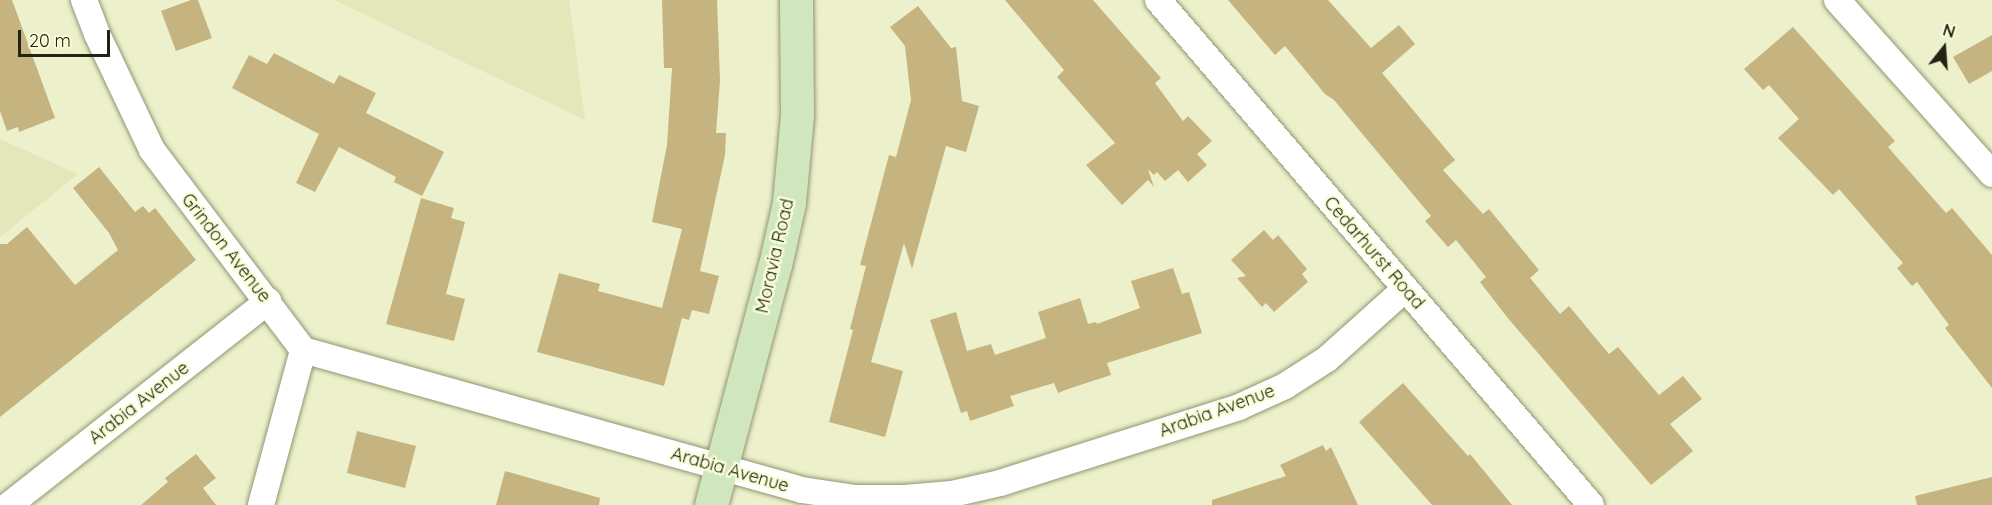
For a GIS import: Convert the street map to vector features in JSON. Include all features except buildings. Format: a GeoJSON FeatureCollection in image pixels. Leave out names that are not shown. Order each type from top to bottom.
{"type":"FeatureCollection","features":[{"type":"Feature","properties":{"kind":"main road","name":"Moravia Road"},"geometry":{"type":"LineString","coordinates":[[711,505],[775,265],[789,203],[797,125],[796,0]]}},
{"type":"Feature","properties":{"kind":"street","name":"Grindon Avenue"},"geometry":{"type":"LineString","coordinates":[[84,0],[96,34],[152,150],[185,197],[268,301],[303,350]]}},
{"type":"Feature","properties":{"kind":"street","name":"Cedarhurst Road"},"geometry":{"type":"LineString","coordinates":[[1158,0],[1591,505]]}},
{"type":"Feature","properties":{"kind":"street"},"geometry":{"type":"LineString","coordinates":[[1837,0],[1992,174]]}},
{"type":"Feature","properties":{"kind":"street","name":"Arabia Avenue"},"geometry":{"type":"LineString","coordinates":[[303,350],[802,490],[855,498],[904,498],[952,494],[1000,483],[1239,407],[1285,386],[1327,359],[1406,289]]}},
{"type":"Feature","properties":{"kind":"street","name":"Arabia Avenue"},"geometry":{"type":"LineString","coordinates":[[9,505],[268,301]]}},
{"type":"Feature","properties":{"kind":"street"},"geometry":{"type":"LineString","coordinates":[[261,505],[303,350]]}},
{"type":"Feature","properties":{"kind":"shaded area"},"geometry":{"type":"Polygon","coordinates":[[[334,0],[569,0],[585,120],[334,0]]]}},
{"type":"Feature","properties":{"kind":"shaded area"},"geometry":{"type":"Polygon","coordinates":[[[0,139],[78,174],[0,237],[0,139]]]}}]}
